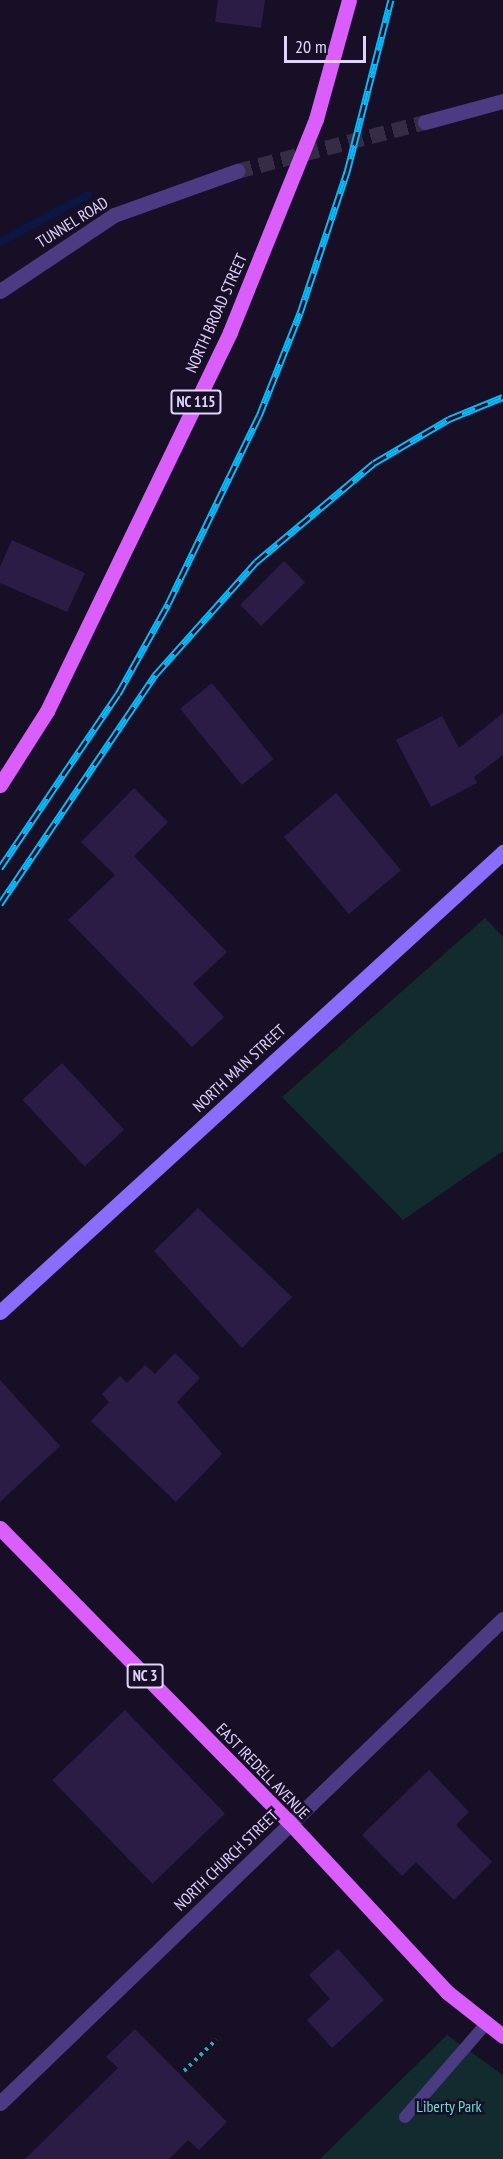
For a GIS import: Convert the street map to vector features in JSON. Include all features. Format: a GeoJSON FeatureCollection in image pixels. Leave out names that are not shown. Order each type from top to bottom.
{"type":"FeatureCollection","features":[{"type":"Feature","properties":{"kind":"main road","name":"NORTH BROAD STREET"},"geometry":{"type":"LineString","coordinates":[[0,785],[47,711],[230,332],[316,119],[349,0]]}},
{"type":"Feature","properties":{"kind":"main road","name":"NORTH MAIN STREET"},"geometry":{"type":"LineString","coordinates":[[0,1312],[503,852]]}},
{"type":"Feature","properties":{"kind":"main road","name":"EAST IREDELL AVENUE"},"geometry":{"type":"LineString","coordinates":[[0,1528],[290,1823],[447,1992],[485,2025],[503,2036]]}},
{"type":"Feature","properties":{"kind":"street"},"geometry":{"type":"LineString","coordinates":[[425,122],[503,101]]}},
{"type":"Feature","properties":{"kind":"street","name":"TUNNEL ROAD"},"geometry":{"type":"LineString","coordinates":[[0,291],[114,214],[237,171]]}},
{"type":"Feature","properties":{"kind":"street","name":"NORTH CHURCH STREET"},"geometry":{"type":"LineString","coordinates":[[0,2103],[503,1619]]}},
{"type":"Feature","properties":{"kind":"lane"},"geometry":{"type":"LineString","coordinates":[[405,2117],[485,2025]]}},
{"type":"Feature","properties":{"kind":"path"},"geometry":{"type":"LineString","coordinates":[[184,2071],[216,2040]]}},
{"type":"Feature","properties":{"kind":"green space"},"geometry":{"type":"Polygon","coordinates":[[[485,918],[503,937],[503,1151],[403,1220],[282,1097],[485,918]]]}},
{"type":"Feature","properties":{"kind":"green space","name":"Liberty Park"},"geometry":{"type":"Polygon","coordinates":[[[447,2035],[503,2075],[503,2159],[320,2159],[447,2035]]]}},
{"type":"Feature","properties":{"kind":"building"},"geometry":{"type":"Polygon","coordinates":[[[218,0],[265,0],[261,28],[215,22],[218,0]]]}},
{"type":"Feature","properties":{"kind":"building"},"geometry":{"type":"Polygon","coordinates":[[[12,540],[85,573],[67,612],[0,583],[0,567],[12,540]]]}},
{"type":"Feature","properties":{"kind":"building"},"geometry":{"type":"Polygon","coordinates":[[[284,561],[305,582],[261,626],[240,605],[284,561]]]}},
{"type":"Feature","properties":{"kind":"building"},"geometry":{"type":"Polygon","coordinates":[[[212,683],[274,759],[242,785],[180,709],[212,683]]]}},
{"type":"Feature","properties":{"kind":"building"},"geometry":{"type":"Polygon","coordinates":[[[503,713],[503,755],[474,777],[477,783],[431,807],[396,740],[442,716],[459,748],[503,713]]]}},
{"type":"Feature","properties":{"kind":"building"},"geometry":{"type":"Polygon","coordinates":[[[134,788],[168,822],[134,856],[227,952],[193,984],[224,1017],[192,1047],[68,920],[115,875],[81,842],[134,788]]]}},
{"type":"Feature","properties":{"kind":"building"},"geometry":{"type":"Polygon","coordinates":[[[336,793],[401,870],[349,914],[284,837],[336,793]]]}},
{"type":"Feature","properties":{"kind":"building"},"geometry":{"type":"Polygon","coordinates":[[[62,1063],[124,1130],[85,1166],[23,1100],[62,1063]]]}},
{"type":"Feature","properties":{"kind":"building"},"geometry":{"type":"Polygon","coordinates":[[[198,1208],[292,1297],[242,1348],[154,1251],[198,1208]]]}},
{"type":"Feature","properties":{"kind":"building"},"geometry":{"type":"Polygon","coordinates":[[[175,1353],[200,1378],[177,1402],[222,1454],[176,1502],[91,1421],[109,1402],[102,1394],[120,1376],[127,1383],[145,1365],[155,1374],[175,1353]]]}},
{"type":"Feature","properties":{"kind":"building"},"geometry":{"type":"Polygon","coordinates":[[[0,1380],[60,1446],[0,1502],[0,1380]]]}},
{"type":"Feature","properties":{"kind":"building"},"geometry":{"type":"Polygon","coordinates":[[[125,1710],[225,1814],[152,1884],[52,1780],[125,1710]]]}},
{"type":"Feature","properties":{"kind":"building"},"geometry":{"type":"Polygon","coordinates":[[[429,1770],[469,1812],[456,1825],[492,1862],[454,1900],[416,1862],[402,1876],[362,1835],[429,1770]]]}},
{"type":"Feature","properties":{"kind":"building"},"geometry":{"type":"Polygon","coordinates":[[[338,1949],[384,2000],[332,2048],[307,2020],[330,1999],[309,1975],[338,1949]]]}},
{"type":"Feature","properties":{"kind":"building"},"geometry":{"type":"Polygon","coordinates":[[[135,2029],[227,2122],[199,2150],[188,2140],[169,2159],[25,2159],[118,2068],[106,2057],[135,2029]]]}},
{"type":"Feature","properties":{"kind":"waterway"},"geometry":{"type":"LineString","coordinates":[[0,242],[88,195]]}},
{"type":"Feature","properties":{"kind":"tunnel"},"geometry":{"type":"LineString","coordinates":[[237,171],[425,122]]}},
{"type":"Feature","properties":{"kind":"railway"},"geometry":{"type":"LineString","coordinates":[[0,868],[118,694],[168,604],[259,416],[300,313],[347,172],[391,0]]}},
{"type":"Feature","properties":{"kind":"railway"},"geometry":{"type":"LineString","coordinates":[[0,904],[155,675],[256,562],[374,463],[449,419],[503,397]]}}]}
